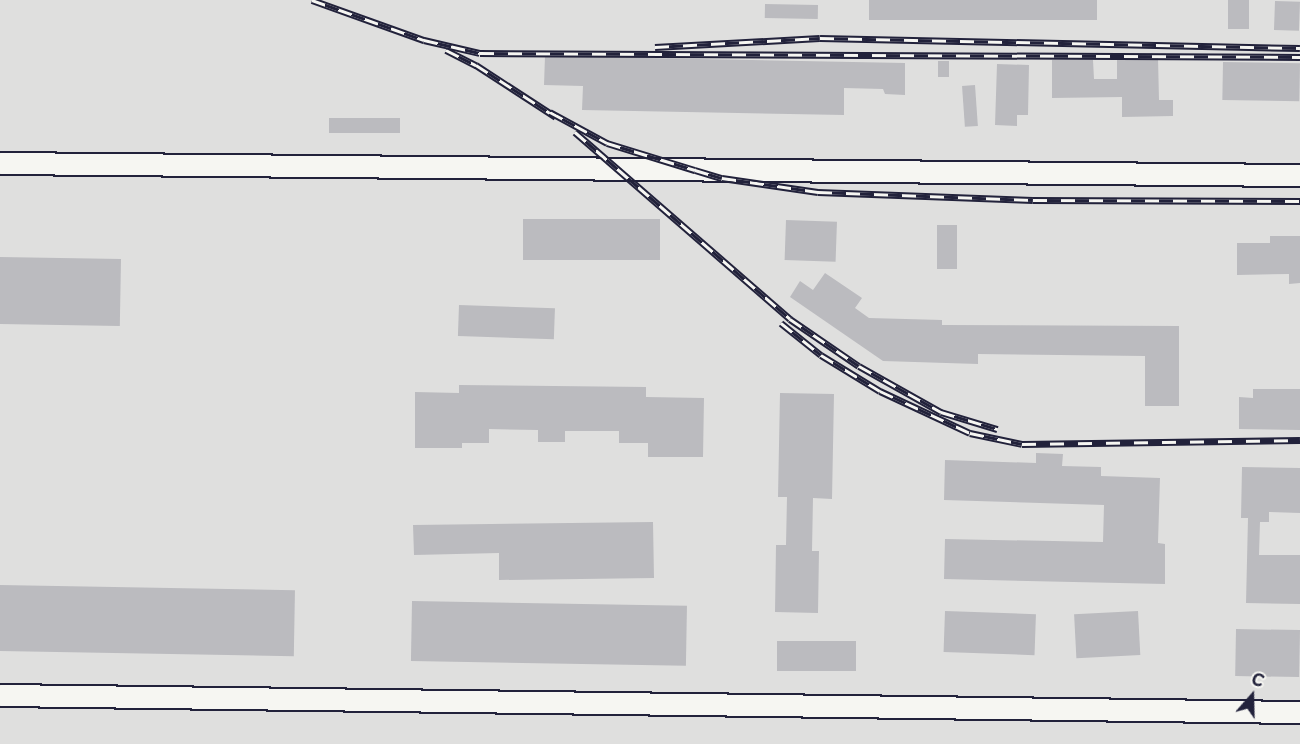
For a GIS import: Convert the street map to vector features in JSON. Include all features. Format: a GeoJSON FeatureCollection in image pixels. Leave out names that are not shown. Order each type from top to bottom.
{"type":"FeatureCollection","features":[{"type":"Feature","properties":{"kind":"lane"},"geometry":{"type":"LineString","coordinates":[[0,163],[1300,176]]}},
{"type":"Feature","properties":{"kind":"lane"},"geometry":{"type":"LineString","coordinates":[[0,695],[1300,712]]}},
{"type":"Feature","properties":{"kind":"shaded area"},"geometry":{"type":"Polygon","coordinates":[[[0,0],[1300,0],[1300,744],[0,744],[0,0]]]}},
{"type":"Feature","properties":{"kind":"building"},"geometry":{"type":"Polygon","coordinates":[[[869,0],[1097,0],[1097,20],[869,20],[869,0]]]}},
{"type":"Feature","properties":{"kind":"building"},"geometry":{"type":"Polygon","coordinates":[[[1228,0],[1249,0],[1249,29],[1228,29],[1228,0]]]}},
{"type":"Feature","properties":{"kind":"building"},"geometry":{"type":"Polygon","coordinates":[[[1275,1],[1300,2],[1299,31],[1274,30],[1275,1]]]}},
{"type":"Feature","properties":{"kind":"building"},"geometry":{"type":"Polygon","coordinates":[[[765,4],[818,5],[818,19],[765,18],[765,4]]]}},
{"type":"Feature","properties":{"kind":"building"},"geometry":{"type":"Polygon","coordinates":[[[545,56],[905,63],[905,95],[885,94],[883,89],[844,88],[844,115],[582,110],[583,86],[544,85],[545,56]]]}},
{"type":"Feature","properties":{"kind":"building"},"geometry":{"type":"Polygon","coordinates":[[[1158,58],[1159,100],[1173,100],[1173,116],[1122,117],[1122,97],[1052,98],[1052,60],[1093,60],[1094,79],[1117,79],[1117,59],[1158,58]]]}},
{"type":"Feature","properties":{"kind":"building"},"geometry":{"type":"Polygon","coordinates":[[[938,61],[949,61],[949,77],[938,77],[938,61]]]}},
{"type":"Feature","properties":{"kind":"building"},"geometry":{"type":"Polygon","coordinates":[[[1223,62],[1300,63],[1299,101],[1222,100],[1223,62]]]}},
{"type":"Feature","properties":{"kind":"building"},"geometry":{"type":"Polygon","coordinates":[[[997,64],[1029,65],[1028,115],[1017,115],[1017,126],[995,125],[997,64]]]}},
{"type":"Feature","properties":{"kind":"building"},"geometry":{"type":"Polygon","coordinates":[[[975,85],[978,126],[965,127],[962,86],[975,85]]]}},
{"type":"Feature","properties":{"kind":"building"},"geometry":{"type":"Polygon","coordinates":[[[329,118],[400,118],[400,133],[329,133],[329,118]]]}},
{"type":"Feature","properties":{"kind":"building"},"geometry":{"type":"Polygon","coordinates":[[[523,219],[660,219],[660,260],[523,260],[523,219]]]}},
{"type":"Feature","properties":{"kind":"building"},"geometry":{"type":"Polygon","coordinates":[[[786,220],[837,222],[836,262],[785,260],[786,220]]]}},
{"type":"Feature","properties":{"kind":"building"},"geometry":{"type":"Polygon","coordinates":[[[937,225],[957,225],[957,269],[937,269],[937,225]]]}},
{"type":"Feature","properties":{"kind":"building"},"geometry":{"type":"Polygon","coordinates":[[[1270,236],[1300,236],[1300,283],[1289,284],[1289,274],[1237,275],[1237,243],[1270,243],[1270,236]]]}},
{"type":"Feature","properties":{"kind":"building"},"geometry":{"type":"Polygon","coordinates":[[[0,257],[121,259],[120,326],[0,324],[0,257]]]}},
{"type":"Feature","properties":{"kind":"building"},"geometry":{"type":"Polygon","coordinates":[[[825,273],[862,298],[855,308],[869,318],[942,320],[942,325],[1179,326],[1179,406],[1145,406],[1145,356],[978,354],[978,364],[883,361],[790,297],[800,281],[813,290],[825,273]]]}},
{"type":"Feature","properties":{"kind":"building"},"geometry":{"type":"Polygon","coordinates":[[[459,305],[555,308],[554,339],[458,336],[459,305]]]}},
{"type":"Feature","properties":{"kind":"building"},"geometry":{"type":"Polygon","coordinates":[[[459,385],[646,387],[646,397],[704,398],[703,457],[648,457],[648,443],[619,443],[619,431],[565,431],[565,442],[538,442],[538,430],[489,429],[489,443],[462,443],[462,448],[415,448],[415,392],[459,393],[459,385]]]}},
{"type":"Feature","properties":{"kind":"building"},"geometry":{"type":"Polygon","coordinates":[[[1253,389],[1300,389],[1300,430],[1239,429],[1239,397],[1253,398],[1253,389]]]}},
{"type":"Feature","properties":{"kind":"building"},"geometry":{"type":"Polygon","coordinates":[[[780,393],[834,394],[832,499],[813,498],[812,551],[819,551],[818,613],[775,612],[776,545],[786,545],[787,497],[778,497],[780,393]]]}},
{"type":"Feature","properties":{"kind":"building"},"geometry":{"type":"Polygon","coordinates":[[[1036,453],[1063,454],[1062,466],[1101,467],[1101,476],[1160,478],[1158,543],[1165,544],[1165,584],[944,579],[945,539],[1103,542],[1104,505],[944,500],[945,460],[1036,463],[1036,453]]]}},
{"type":"Feature","properties":{"kind":"building"},"geometry":{"type":"Polygon","coordinates":[[[1242,467],[1300,468],[1300,513],[1269,512],[1269,522],[1260,522],[1259,555],[1300,555],[1300,604],[1246,603],[1248,518],[1241,518],[1242,467]]]}},
{"type":"Feature","properties":{"kind":"building"},"geometry":{"type":"Polygon","coordinates":[[[653,522],[654,578],[499,580],[499,553],[414,555],[413,525],[653,522]]]}},
{"type":"Feature","properties":{"kind":"building"},"geometry":{"type":"Polygon","coordinates":[[[0,585],[295,590],[294,656],[0,651],[0,585]]]}},
{"type":"Feature","properties":{"kind":"building"},"geometry":{"type":"Polygon","coordinates":[[[412,601],[687,606],[686,666],[411,661],[412,601]]]}},
{"type":"Feature","properties":{"kind":"building"},"geometry":{"type":"Polygon","coordinates":[[[945,611],[1036,614],[1035,655],[944,652],[945,611]]]}},
{"type":"Feature","properties":{"kind":"building"},"geometry":{"type":"Polygon","coordinates":[[[1138,611],[1140,655],[1076,658],[1074,614],[1138,611]]]}},
{"type":"Feature","properties":{"kind":"building"},"geometry":{"type":"Polygon","coordinates":[[[1236,629],[1300,630],[1299,677],[1235,676],[1236,629]]]}},
{"type":"Feature","properties":{"kind":"building"},"geometry":{"type":"Polygon","coordinates":[[[777,641],[856,641],[856,671],[777,671],[777,641]]]}},
{"type":"Feature","properties":{"kind":"railway"},"geometry":{"type":"LineString","coordinates":[[312,0],[424,40],[480,53],[1300,57]]}},
{"type":"Feature","properties":{"kind":"railway"},"geometry":{"type":"LineString","coordinates":[[655,47],[820,38],[1300,48]]}},
{"type":"Feature","properties":{"kind":"railway"},"geometry":{"type":"LineString","coordinates":[[446,50],[476,65],[556,117]]}},
{"type":"Feature","properties":{"kind":"railway"},"geometry":{"type":"LineString","coordinates":[[550,112],[607,143],[695,170],[722,178],[818,192],[1033,200],[1300,201]]}},
{"type":"Feature","properties":{"kind":"railway"},"geometry":{"type":"LineString","coordinates":[[575,132],[790,319],[859,366],[941,412],[997,429]]}},
{"type":"Feature","properties":{"kind":"railway"},"geometry":{"type":"LineString","coordinates":[[781,323],[821,355],[880,391],[970,433],[1022,444],[1300,440]]}}]}
